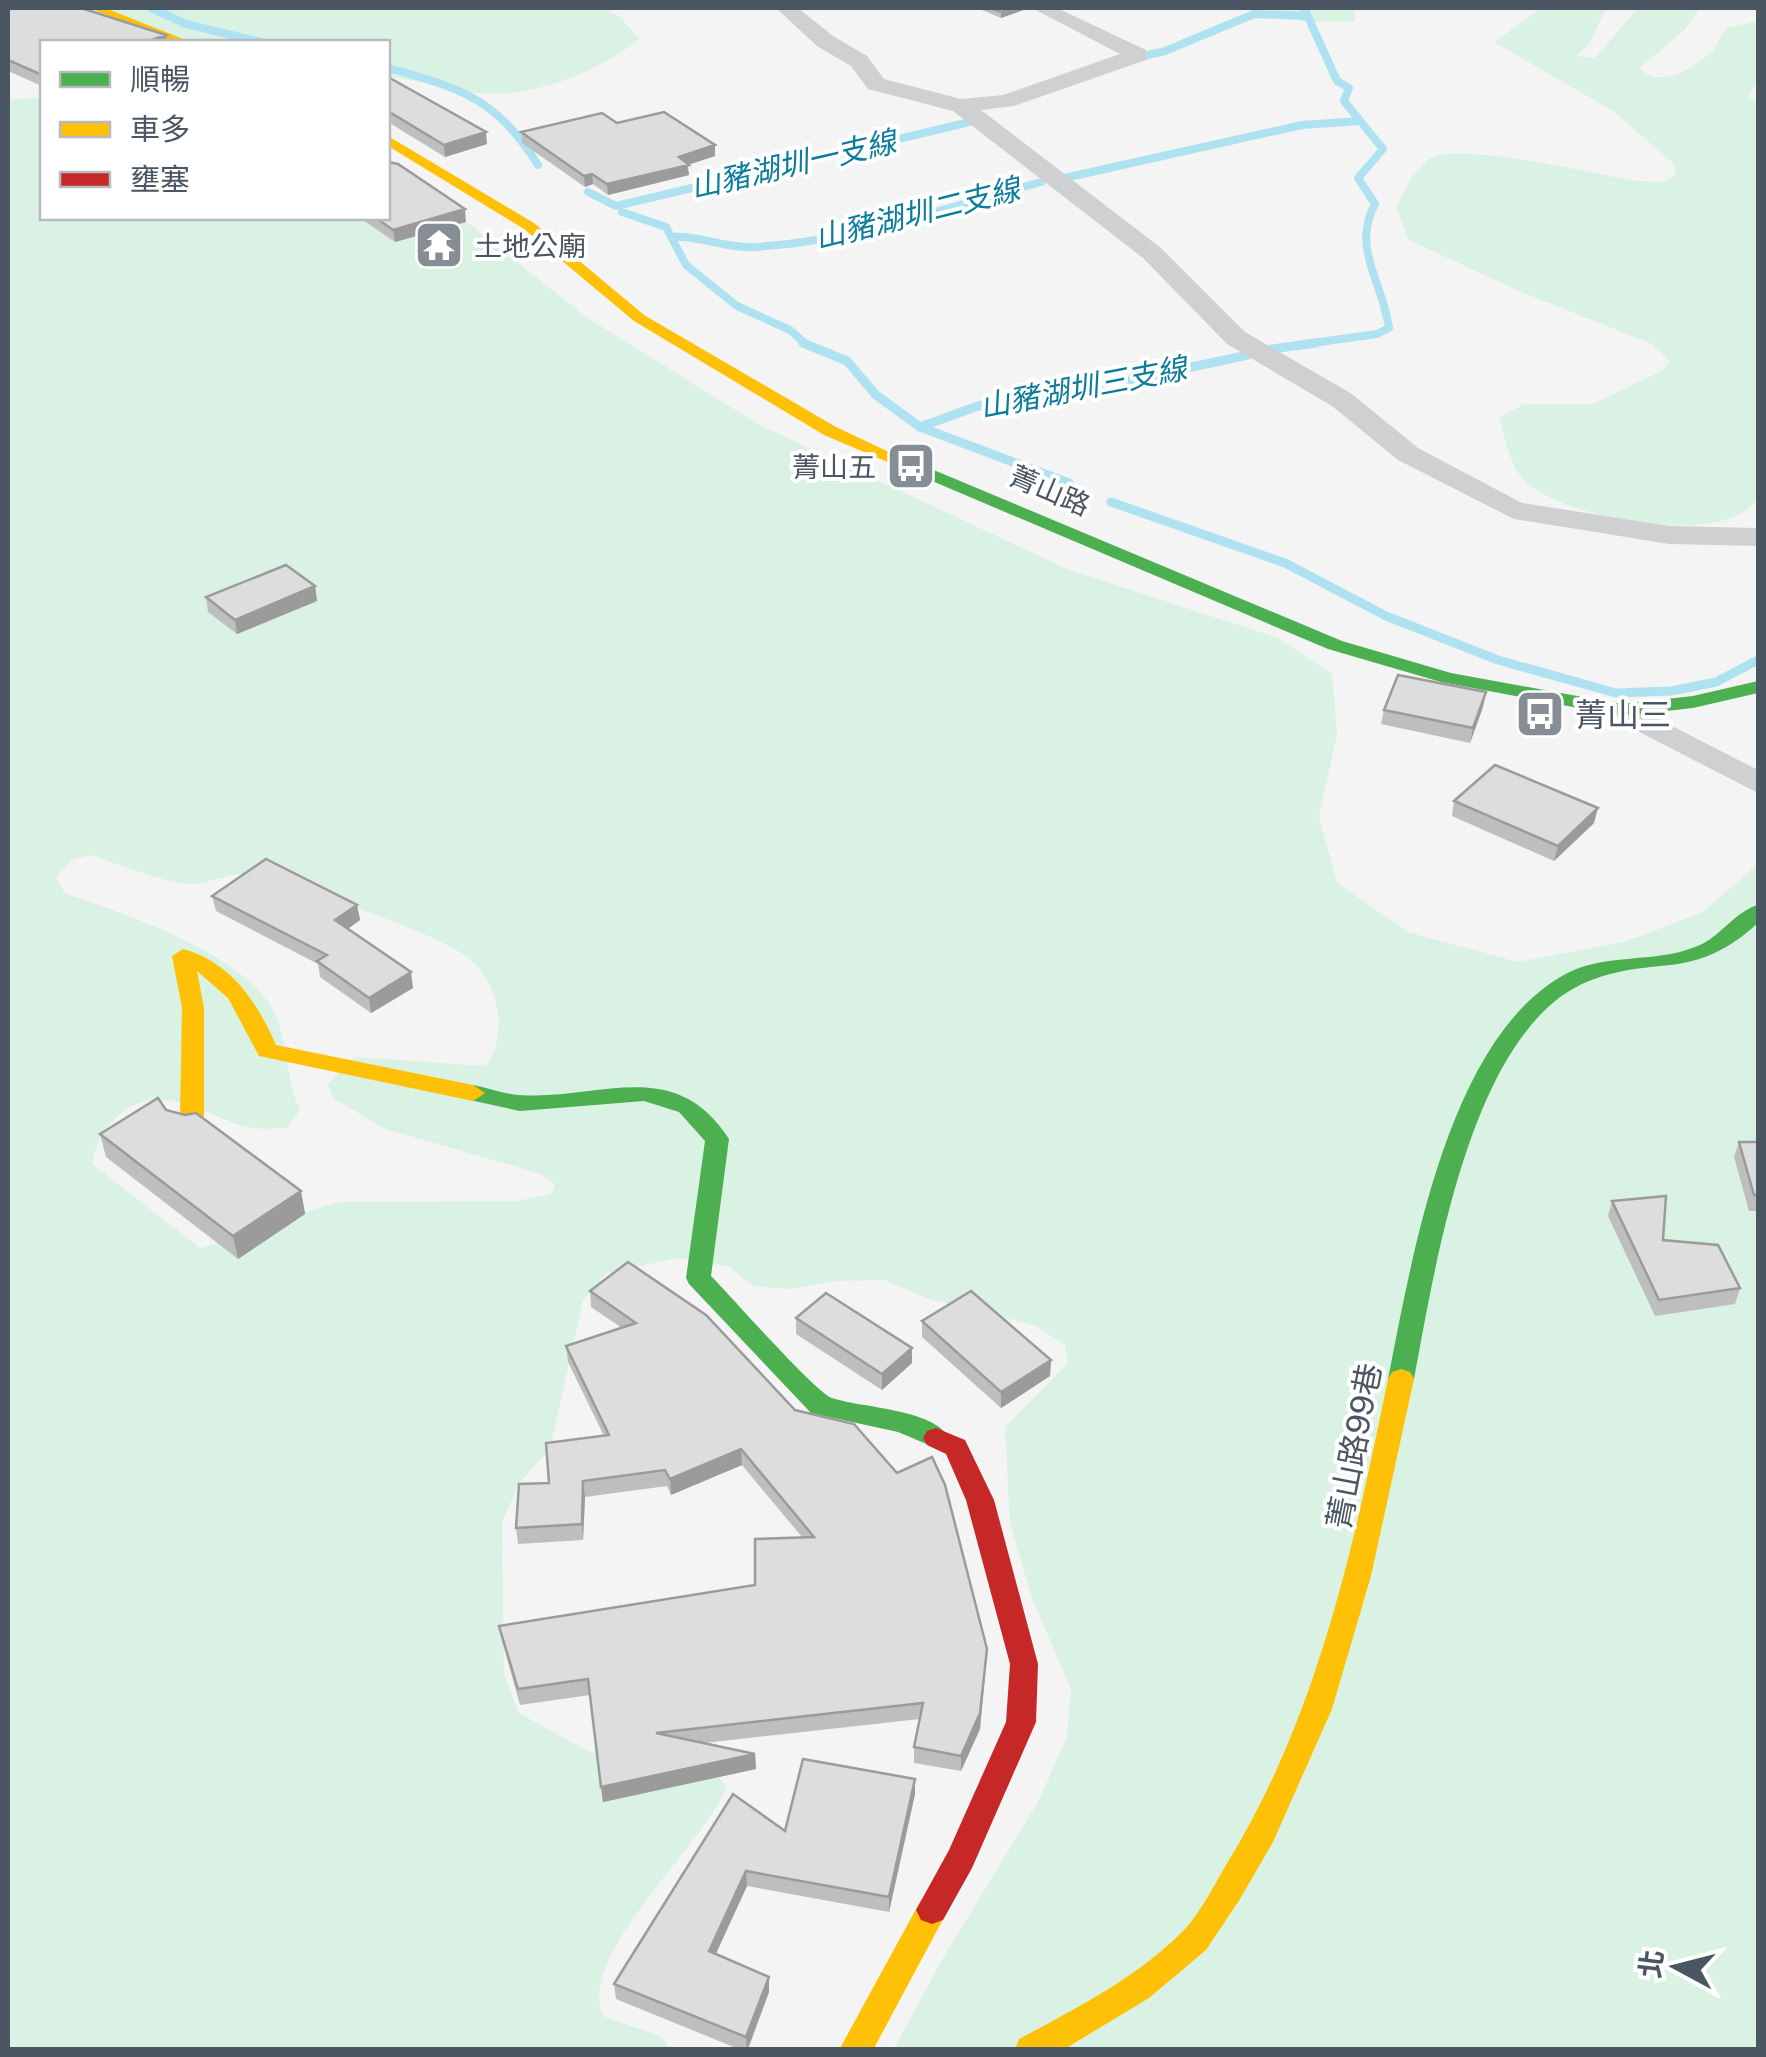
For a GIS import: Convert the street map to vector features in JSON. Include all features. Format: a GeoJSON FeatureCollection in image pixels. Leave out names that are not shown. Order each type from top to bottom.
{"type":"FeatureCollection","features":[{"type":"Feature","properties":{"kind":"street"},"geometry":{"type":"LineString","coordinates":[[94,8],[180,40]]}},
{"type":"Feature","properties":{"kind":"street"},"geometry":{"type":"LineString","coordinates":[[786,8],[825,42],[859,61],[876,84],[961,106],[1006,101],[1138,54],[1042,8]]}},
{"type":"Feature","properties":{"kind":"street"},"geometry":{"type":"LineString","coordinates":[[961,106],[1152,252],[1236,338],[1342,400],[1408,454],[1514,510],[1668,535],[1758,537]]}},
{"type":"Feature","properties":{"kind":"street","name":"菁山路"},"geometry":{"type":"LineString","coordinates":[[390,141],[530,226],[638,318],[830,431],[1335,645],[1448,678],[1622,710],[1693,702],[1758,686]]}},
{"type":"Feature","properties":{"kind":"street"},"geometry":{"type":"LineString","coordinates":[[1622,710],[1758,783]]}},
{"type":"Feature","properties":{"kind":"street","name":"菁山路99巷"},"geometry":{"type":"LineString","coordinates":[[1031,2050],[1113,2005],[1196,1938],[1258,1846],[1309,1724],[1368,1548],[1416,1304],[1457,1138],[1515,1026],[1567,982],[1621,963],[1696,955],[1729,937],[1758,912]]}},
{"type":"Feature","properties":{"kind":"street"},"geometry":{"type":"LineString","coordinates":[[192,1116],[193,1008],[183,956],[210,964],[244,995],[267,1052],[520,1103],[645,1093],[687,1106],[716,1139],[698,1278],[820,1406],[903,1423],[956,1448],[980,1500],[1024,1664],[1021,1722],[961,1858],[855,2050]]}},
{"type":"Feature","properties":{"kind":"green space"},"geometry":{"type":"Polygon","coordinates":[[[59,8],[604,8],[621,18],[639,39],[607,61],[568,79],[527,91],[488,94],[390,77],[390,40],[151,40],[59,8]]]}},
{"type":"Feature","properties":{"kind":"green space"},"geometry":{"type":"Polygon","coordinates":[[[1261,8],[1354,8],[1355,22],[1305,22],[1261,8]]]}},
{"type":"Feature","properties":{"kind":"green space"},"geometry":{"type":"Polygon","coordinates":[[[1542,8],[1606,8],[1589,44],[1576,56],[1595,58],[1638,8],[1700,8],[1685,29],[1640,68],[1658,77],[1678,74],[1698,63],[1714,49],[1727,28],[1758,21],[1758,81],[1748,96],[1758,102],[1758,498],[1740,514],[1713,523],[1645,523],[1575,507],[1526,482],[1512,461],[1499,418],[1524,404],[1593,404],[1663,370],[1670,361],[1652,344],[1519,291],[1409,240],[1396,207],[1421,166],[1433,157],[1449,154],[1532,161],[1636,181],[1662,182],[1676,175],[1674,164],[1613,111],[1494,42],[1542,8]]]}},
{"type":"Feature","properties":{"kind":"green space"},"geometry":{"type":"Polygon","coordinates":[[[40,97],[40,220],[390,220],[390,161],[586,317],[758,424],[1067,569],[1278,638],[1332,674],[1337,734],[1319,816],[1337,883],[1408,932],[1518,962],[1624,942],[1703,912],[1758,864],[1758,2049],[894,2049],[943,1958],[1038,1802],[1067,1737],[1071,1689],[1032,1598],[1010,1524],[1005,1427],[1068,1363],[1065,1345],[1034,1325],[929,1299],[884,1280],[834,1281],[791,1289],[753,1286],[728,1266],[678,1258],[607,1273],[583,1300],[550,1449],[520,1482],[502,1522],[504,1674],[519,1713],[586,1750],[647,1767],[708,1767],[727,1786],[695,1838],[625,1932],[608,1962],[600,1991],[603,2016],[660,2036],[671,2049],[8,2050],[8,100],[40,97]],[[92,855],[71,860],[56,878],[65,893],[185,940],[243,976],[265,997],[278,1021],[300,1110],[287,1128],[262,1129],[228,1121],[187,1104],[166,1100],[138,1103],[108,1127],[92,1164],[200,1248],[254,1236],[273,1222],[339,1202],[516,1201],[552,1194],[555,1184],[538,1173],[385,1129],[333,1098],[328,1084],[355,1057],[486,1066],[497,1041],[498,1012],[490,985],[473,962],[400,924],[267,880],[239,874],[186,884],[92,855]]]}},
{"type":"Feature","properties":{"kind":"building"},"geometry":{"type":"Polygon","coordinates":[[[8,8],[81,8],[166,35],[152,40],[40,40],[40,74],[8,60],[8,8]]]}},
{"type":"Feature","properties":{"kind":"building"},"geometry":{"type":"Polygon","coordinates":[[[390,78],[486,132],[444,145],[390,112],[390,78]]]}},
{"type":"Feature","properties":{"kind":"building"},"geometry":{"type":"Polygon","coordinates":[[[664,112],[715,145],[679,157],[689,165],[607,184],[592,174],[584,176],[521,132],[602,113],[617,123],[664,112]]]}},
{"type":"Feature","properties":{"kind":"building"},"geometry":{"type":"Polygon","coordinates":[[[390,162],[465,209],[393,230],[379,220],[390,220],[390,162]]]}},
{"type":"Feature","properties":{"kind":"building"},"geometry":{"type":"Polygon","coordinates":[[[286,565],[315,586],[235,620],[206,597],[286,565]]]}},
{"type":"Feature","properties":{"kind":"building"},"geometry":{"type":"Polygon","coordinates":[[[1398,675],[1486,692],[1473,728],[1384,710],[1398,675]]]}},
{"type":"Feature","properties":{"kind":"building"},"geometry":{"type":"Polygon","coordinates":[[[1495,765],[1598,808],[1558,846],[1454,801],[1495,765]]]}},
{"type":"Feature","properties":{"kind":"building"},"geometry":{"type":"Polygon","coordinates":[[[266,859],[357,905],[335,920],[411,972],[369,998],[317,961],[327,955],[212,896],[266,859]]]}},
{"type":"Feature","properties":{"kind":"building"},"geometry":{"type":"Polygon","coordinates":[[[158,1098],[166,1110],[185,1115],[196,1113],[301,1191],[233,1236],[100,1134],[158,1098]]]}},
{"type":"Feature","properties":{"kind":"building"},"geometry":{"type":"Polygon","coordinates":[[[1739,1142],[1758,1142],[1758,1195],[1754,1195],[1739,1142]]]}},
{"type":"Feature","properties":{"kind":"building"},"geometry":{"type":"Polygon","coordinates":[[[1666,1196],[1663,1240],[1718,1245],[1740,1288],[1659,1300],[1612,1201],[1666,1196]]]}},
{"type":"Feature","properties":{"kind":"building"},"geometry":{"type":"Polygon","coordinates":[[[628,1262],[706,1315],[795,1410],[854,1424],[897,1473],[932,1457],[945,1485],[987,1649],[980,1713],[961,1756],[914,1747],[923,1703],[656,1733],[755,1754],[601,1787],[588,1679],[518,1689],[499,1626],[755,1585],[755,1539],[814,1537],[741,1449],[670,1479],[665,1470],[583,1481],[582,1524],[516,1528],[519,1484],[549,1483],[546,1443],[609,1435],[566,1346],[636,1323],[590,1291],[628,1262]]]}},
{"type":"Feature","properties":{"kind":"building"},"geometry":{"type":"Polygon","coordinates":[[[971,1291],[1051,1360],[1001,1392],[922,1321],[971,1291]]]}},
{"type":"Feature","properties":{"kind":"building"},"geometry":{"type":"Polygon","coordinates":[[[826,1293],[912,1348],[882,1374],[796,1318],[826,1293]]]}},
{"type":"Feature","properties":{"kind":"building"},"geometry":{"type":"Polygon","coordinates":[[[803,1759],[915,1779],[889,1897],[746,1871],[709,1951],[769,1977],[746,2037],[614,1984],[733,1794],[785,1831],[803,1759]]]}},
{"type":"Feature","properties":{"kind":"waterway"},"geometry":{"type":"LineString","coordinates":[[151,8],[186,24],[253,40]]}},
{"type":"Feature","properties":{"kind":"waterway"},"geometry":{"type":"LineString","coordinates":[[1298,345],[1377,334],[1389,328],[1367,251],[1368,220],[1375,204],[1358,178],[1383,149],[1344,101],[1349,88],[1337,81],[1304,8]]}},
{"type":"Feature","properties":{"kind":"waterway"},"geometry":{"type":"LineString","coordinates":[[1135,58],[1165,51],[1254,14],[1306,16]]}},
{"type":"Feature","properties":{"kind":"waterway"},"geometry":{"type":"LineString","coordinates":[[390,69],[475,99],[507,124],[538,165]]}},
{"type":"Feature","properties":{"kind":"waterway"},"geometry":{"type":"LineString","coordinates":[[1060,179],[1302,125],[1360,121]]}},
{"type":"Feature","properties":{"kind":"waterway","name":"山豬湖圳一支線"},"geometry":{"type":"LineString","coordinates":[[588,192],[616,206],[970,122]]}},
{"type":"Feature","properties":{"kind":"waterway","name":"山豬湖圳二支線"},"geometry":{"type":"LineString","coordinates":[[673,237],[745,247],[792,244],[900,222],[1041,182]]}},
{"type":"Feature","properties":{"kind":"waterway"},"geometry":{"type":"LineString","coordinates":[[622,212],[666,227],[686,265],[737,306],[790,330],[806,344]]}},
{"type":"Feature","properties":{"kind":"waterway"},"geometry":{"type":"LineString","coordinates":[[1264,350],[1316,343]]}},
{"type":"Feature","properties":{"kind":"waterway"},"geometry":{"type":"LineString","coordinates":[[806,344],[847,361],[876,395],[920,427]]}},
{"type":"Feature","properties":{"kind":"waterway","name":"山豬湖圳三支線"},"geometry":{"type":"LineString","coordinates":[[920,427],[978,406],[1103,386],[1248,355]]}},
{"type":"Feature","properties":{"kind":"waterway"},"geometry":{"type":"LineString","coordinates":[[920,427],[1069,483]]}},
{"type":"Feature","properties":{"kind":"waterway"},"geometry":{"type":"LineString","coordinates":[[1111,502],[1285,563],[1386,616],[1498,660],[1616,693],[1671,691],[1716,682],[1758,660]]}},
{"type":"Feature","properties":{"kind":"traffic: fast"},"geometry":{"type":"LineString","coordinates":[[898,460],[1335,645],[1448,678],[1621,710],[1693,702],[1758,687]]}},
{"type":"Feature","properties":{"kind":"traffic: fast"},"geometry":{"type":"LineString","coordinates":[[1401,1379],[1421,1278],[1452,1160],[1500,1051],[1531,1010],[1584,974],[1704,952],[1758,912]]}},
{"type":"Feature","properties":{"kind":"traffic: fast"},"geometry":{"type":"LineString","coordinates":[[473,1093],[520,1103],[645,1093],[687,1106],[717,1139],[698,1278],[820,1406],[903,1423],[936,1438]]}},
{"type":"Feature","properties":{"kind":"traffic: slow"},"geometry":{"type":"LineString","coordinates":[[95,8],[180,40]]}},
{"type":"Feature","properties":{"kind":"traffic: slow"},"geometry":{"type":"LineString","coordinates":[[390,141],[529,226],[639,318],[830,431],[898,460]]}},
{"type":"Feature","properties":{"kind":"traffic: slow"},"geometry":{"type":"LineString","coordinates":[[192,1116],[193,1008],[183,956],[214,972],[236,993],[267,1051],[473,1093]]}},
{"type":"Feature","properties":{"kind":"traffic: slow"},"geometry":{"type":"LineString","coordinates":[[1031,2050],[1117,2001],[1177,1957],[1204,1928],[1263,1833],[1292,1773],[1339,1643],[1374,1509],[1401,1379]]}},
{"type":"Feature","properties":{"kind":"traffic: slow"},"geometry":{"type":"LineString","coordinates":[[855,2050],[932,1910]]}},
{"type":"Feature","properties":{"kind":"traffic: jam"},"geometry":{"type":"LineString","coordinates":[[932,1910],[961,1858],[1021,1722],[1024,1664],[980,1500],[956,1447],[936,1438]]}},
{"type":"Feature","properties":{"kind":"place","name":"土地公廟"},"geometry":{"type":"Point","coordinates":[439,245]}},
{"type":"Feature","properties":{"kind":"place","name":"菁山五"},"geometry":{"type":"Point","coordinates":[911,466]}},
{"type":"Feature","properties":{"kind":"place","name":"菁山三"},"geometry":{"type":"Point","coordinates":[1540,714]}}]}
